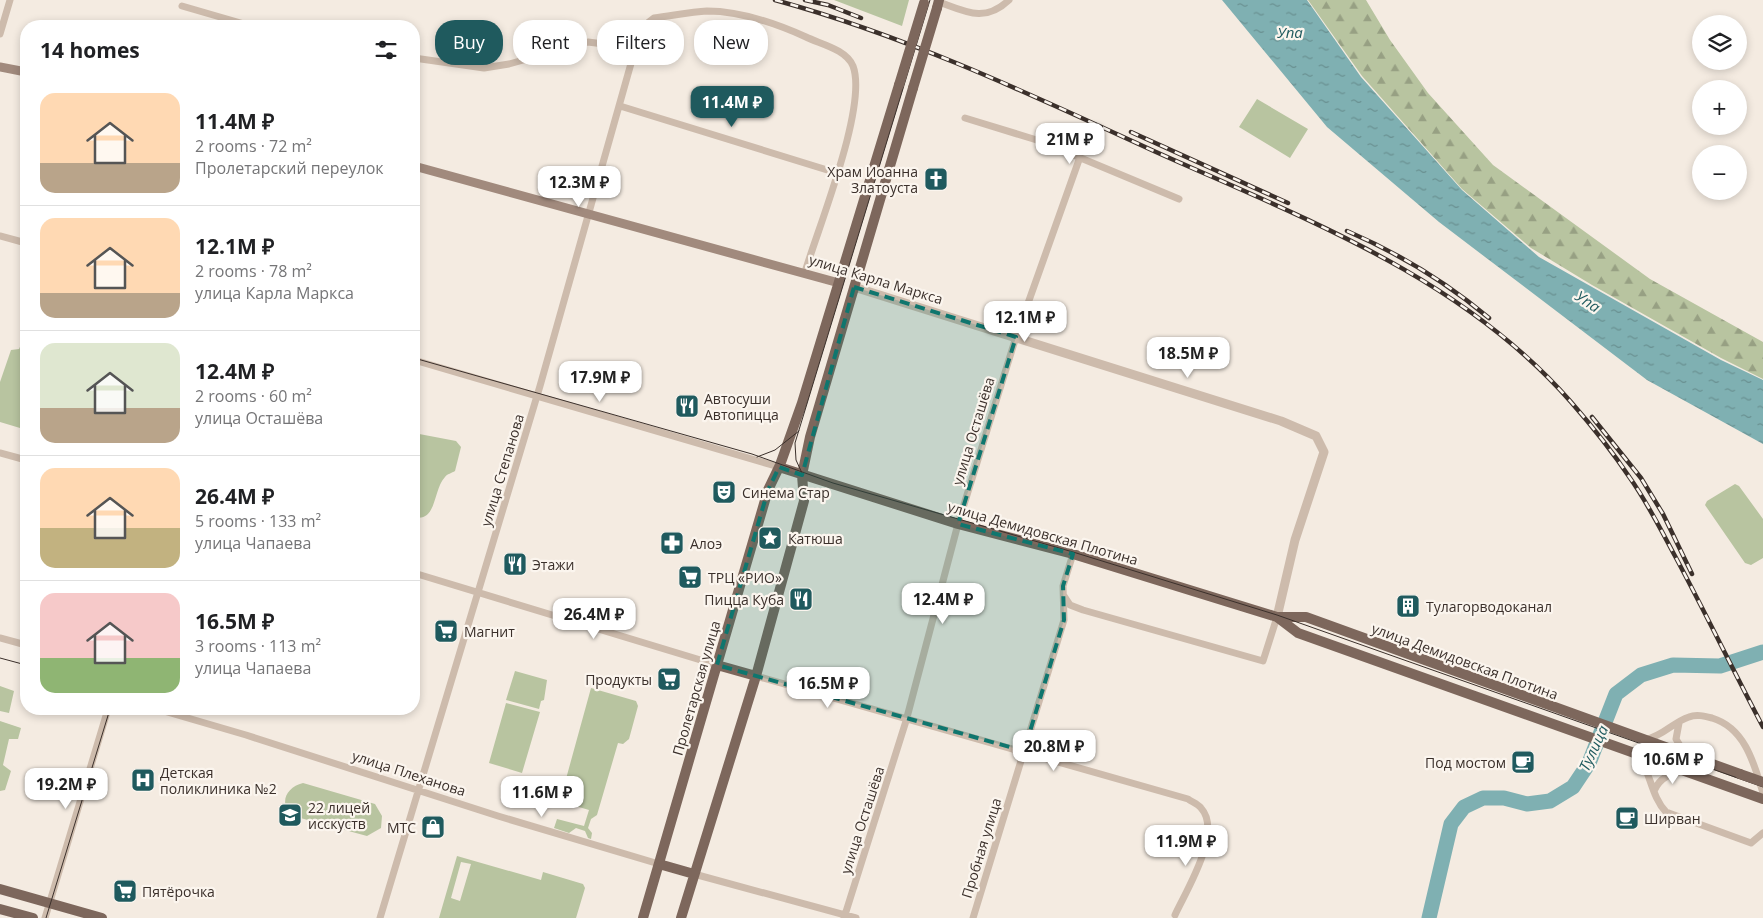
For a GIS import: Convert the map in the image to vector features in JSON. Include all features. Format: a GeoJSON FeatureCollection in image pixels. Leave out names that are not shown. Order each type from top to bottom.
{"type":"FeatureCollection","features":[{"type":"Feature","properties":{"kind":"main road","name":"Пролетарская улица"},"geometry":{"type":"LineString","coordinates":[[643,918],[768,490],[779,467],[802,402],[924,2]]}},
{"type":"Feature","properties":{"kind":"main road"},"geometry":{"type":"LineString","coordinates":[[682,918],[756,676],[804,501],[802,475],[810,437],[939,3]]}},
{"type":"Feature","properties":{"kind":"main road"},"geometry":{"type":"LineString","coordinates":[[0,67],[20,71]]}},
{"type":"Feature","properties":{"kind":"main road","name":"улица Карла Маркса"},"geometry":{"type":"LineString","coordinates":[[420,168],[854,287]]}},
{"type":"Feature","properties":{"kind":"main road"},"geometry":{"type":"LineString","coordinates":[[779,467],[802,475]]}},
{"type":"Feature","properties":{"kind":"main road","name":"улица Демидовская Плотина"},"geometry":{"type":"LineString","coordinates":[[802,475],[958,524],[1073,554],[1276,616],[1306,617],[1642,740],[1763,782]]}},
{"type":"Feature","properties":{"kind":"main road","name":"улица Демидовская Плотина"},"geometry":{"type":"LineString","coordinates":[[1276,616],[1298,633],[1763,799]]}},
{"type":"Feature","properties":{"kind":"main road"},"geometry":{"type":"LineString","coordinates":[[717,665],[756,676]]}},
{"type":"Feature","properties":{"kind":"main road"},"geometry":{"type":"LineString","coordinates":[[1450,669],[1452,688]]}},
{"type":"Feature","properties":{"kind":"main road","name":"улица Плеханова"},"geometry":{"type":"LineString","coordinates":[[659,864],[694,874]]}},
{"type":"Feature","properties":{"kind":"main road"},"geometry":{"type":"LineString","coordinates":[[0,889],[102,918]]}},
{"type":"Feature","properties":{"kind":"main road"},"geometry":{"type":"LineString","coordinates":[[0,909],[33,918]]}},
{"type":"Feature","properties":{"kind":"street"},"geometry":{"type":"LineString","coordinates":[[0,34],[10,0]]}},
{"type":"Feature","properties":{"kind":"street"},"geometry":{"type":"LineString","coordinates":[[939,3],[966,13],[986,14],[1009,0]]}},
{"type":"Feature","properties":{"kind":"street"},"geometry":{"type":"LineString","coordinates":[[182,6],[230,20]]}},
{"type":"Feature","properties":{"kind":"street","name":"улица Степанова"},"geometry":{"type":"LineString","coordinates":[[651,20],[654,18],[706,11],[767,20],[832,48],[843,55],[853,65],[856,82],[854,113],[837,173]]}},
{"type":"Feature","properties":{"kind":"street"},"geometry":{"type":"LineString","coordinates":[[420,59],[484,68],[509,64],[588,42],[597,43]]}},
{"type":"Feature","properties":{"kind":"street","name":"улица Степанова"},"geometry":{"type":"LineString","coordinates":[[380,918],[537,397],[563,299],[590,213],[631,65]]}},
{"type":"Feature","properties":{"kind":"street"},"geometry":{"type":"LineString","coordinates":[[620,106],[837,173],[805,272]]}},
{"type":"Feature","properties":{"kind":"street"},"geometry":{"type":"LineString","coordinates":[[965,118],[1040,141],[1179,199]]}},
{"type":"Feature","properties":{"kind":"street","name":"улица Осташёва"},"geometry":{"type":"LineString","coordinates":[[844,916],[906,721],[958,524],[1016,336],[1080,157]]}},
{"type":"Feature","properties":{"kind":"street"},"geometry":{"type":"LineString","coordinates":[[0,236],[20,241]]}},
{"type":"Feature","properties":{"kind":"street","name":"улица Карла Маркса"},"geometry":{"type":"LineString","coordinates":[[854,287],[1016,336],[1281,421],[1316,436],[1324,452],[1295,540],[1276,616]]}},
{"type":"Feature","properties":{"kind":"street"},"geometry":{"type":"LineString","coordinates":[[420,362],[537,397],[738,453],[779,467]]}},
{"type":"Feature","properties":{"kind":"street"},"geometry":{"type":"LineString","coordinates":[[0,453],[20,458]]}},
{"type":"Feature","properties":{"kind":"street","name":"Пробная улица"},"geometry":{"type":"LineString","coordinates":[[973,918],[1064,620],[1063,586],[1073,554]]}},
{"type":"Feature","properties":{"kind":"street"},"geometry":{"type":"LineString","coordinates":[[420,575],[717,665]]}},
{"type":"Feature","properties":{"kind":"street"},"geometry":{"type":"LineString","coordinates":[[1064,596],[1070,605],[1083,610],[1263,661],[1276,616]]}},
{"type":"Feature","properties":{"kind":"street"},"geometry":{"type":"LineString","coordinates":[[0,638],[20,643]]}},
{"type":"Feature","properties":{"kind":"street"},"geometry":{"type":"LineString","coordinates":[[756,676],[906,721],[1024,751],[1188,799],[1202,808],[1207,821],[1208,839],[1201,861],[1175,915]]}},
{"type":"Feature","properties":{"kind":"street"},"geometry":{"type":"LineString","coordinates":[[45,918],[106,715]]}},
{"type":"Feature","properties":{"kind":"street","name":"улица Плеханова"},"geometry":{"type":"LineString","coordinates":[[178,715],[246,734],[418,791],[659,864]]}},
{"type":"Feature","properties":{"kind":"street"},"geometry":{"type":"LineString","coordinates":[[1642,740],[1660,735],[1689,717],[1702,716],[1721,721],[1740,737],[1753,759],[1763,793]]}},
{"type":"Feature","properties":{"kind":"street"},"geometry":{"type":"LineString","coordinates":[[1679,723],[1676,739],[1687,756]]}},
{"type":"Feature","properties":{"kind":"street"},"geometry":{"type":"LineString","coordinates":[[1638,754],[1648,770],[1656,802],[1666,812],[1751,843],[1763,833]]}},
{"type":"Feature","properties":{"kind":"street"},"geometry":{"type":"LineString","coordinates":[[1654,792],[1658,782],[1664,777],[1684,771]]}},
{"type":"Feature","properties":{"kind":"street","name":"улица Плеханова"},"geometry":{"type":"LineString","coordinates":[[694,874],[856,918]]}},
{"type":"Feature","properties":{"kind":"highlighted area"},"geometry":{"type":"Polygon","coordinates":[[[854,287],[1016,337],[958,524],[1073,554],[1063,586],[1064,620],[1024,751],[717,665],[768,490],[779,467],[802,475],[854,287]]]}},
{"type":"Feature","properties":{"kind":"green space"},"geometry":{"type":"Polygon","coordinates":[[[834,0],[909,0],[902,26],[834,0]]]}},
{"type":"Feature","properties":{"kind":"green space"},"geometry":{"type":"Polygon","coordinates":[[[1308,0],[1366,0],[1390,40],[1428,93],[1493,165],[1650,279],[1763,342],[1763,379],[1721,358],[1531,248],[1462,189],[1362,76],[1308,0]]]}},
{"type":"Feature","properties":{"kind":"green space"},"geometry":{"type":"Polygon","coordinates":[[[1257,99],[1308,129],[1290,158],[1239,127],[1257,99]]]}},
{"type":"Feature","properties":{"kind":"green space"},"geometry":{"type":"Polygon","coordinates":[[[20,347],[20,428],[0,422],[0,382],[11,350],[19,349],[20,347]]]}},
{"type":"Feature","properties":{"kind":"green space"},"geometry":{"type":"Polygon","coordinates":[[[420,434],[456,441],[461,447],[455,471],[448,474],[441,482],[431,510],[427,515],[421,517],[420,434]]]}},
{"type":"Feature","properties":{"kind":"green space"},"geometry":{"type":"Polygon","coordinates":[[[1735,484],[1739,486],[1763,519],[1763,558],[1751,565],[1745,563],[1705,505],[1707,501],[1735,484]]]}},
{"type":"Feature","properties":{"kind":"green space"},"geometry":{"type":"Polygon","coordinates":[[[515,671],[547,680],[544,700],[541,701],[539,709],[506,700],[515,671]]]}},
{"type":"Feature","properties":{"kind":"green space"},"geometry":{"type":"Polygon","coordinates":[[[0,686],[14,691],[9,713],[0,711],[0,686]]]}},
{"type":"Feature","properties":{"kind":"green space"},"geometry":{"type":"Polygon","coordinates":[[[591,688],[636,701],[638,706],[629,739],[623,744],[618,743],[597,815],[591,819],[588,828],[592,833],[591,839],[588,838],[585,831],[576,828],[569,833],[554,828],[557,819],[584,826],[589,810],[562,802],[561,797],[591,688]]]}},
{"type":"Feature","properties":{"kind":"green space"},"geometry":{"type":"Polygon","coordinates":[[[506,703],[540,712],[522,773],[489,763],[506,703]]]}},
{"type":"Feature","properties":{"kind":"green space"},"geometry":{"type":"Polygon","coordinates":[[[0,721],[21,728],[18,739],[9,739],[3,765],[11,771],[5,790],[0,791],[0,721]]]}},
{"type":"Feature","properties":{"kind":"green space"},"geometry":{"type":"Polygon","coordinates":[[[303,783],[375,804],[382,816],[381,828],[367,836],[293,816],[286,806],[286,796],[292,788],[303,783]]]}},
{"type":"Feature","properties":{"kind":"green space"},"geometry":{"type":"Polygon","coordinates":[[[457,856],[541,880],[543,872],[583,884],[585,888],[576,918],[439,918],[457,856]],[[461,862],[451,898],[460,901],[471,864],[461,862]]]}},
{"type":"Feature","properties":{"kind":"water","name":"Упа"},"geometry":{"type":"Polygon","coordinates":[[[1222,0],[1307,0],[1361,77],[1462,190],[1539,257],[1721,360],[1763,380],[1763,444],[1647,380],[1439,222],[1327,127],[1222,0]]]}},
{"type":"Feature","properties":{"kind":"waterway","name":"Тулица"},"geometry":{"type":"LineString","coordinates":[[1429,918],[1451,824],[1464,807],[1483,798],[1504,798],[1527,804],[1550,801],[1573,787],[1589,763],[1616,694],[1641,675],[1673,665],[1720,666],[1763,652]]}},
{"type":"Feature","properties":{"kind":"tram line"},"geometry":{"type":"LineString","coordinates":[[802,473],[796,460],[795,443],[930,0]]}},
{"type":"Feature","properties":{"kind":"tram line"},"geometry":{"type":"LineString","coordinates":[[420,360],[752,454],[833,483],[1073,552],[1277,615],[1763,787]]}},
{"type":"Feature","properties":{"kind":"tram line"},"geometry":{"type":"LineString","coordinates":[[757,457],[775,450],[799,431]]}},
{"type":"Feature","properties":{"kind":"tram line"},"geometry":{"type":"LineString","coordinates":[[0,658],[20,663]]}},
{"type":"Feature","properties":{"kind":"tram line"},"geometry":{"type":"LineString","coordinates":[[46,918],[108,715]]}},
{"type":"Feature","properties":{"kind":"railway"},"geometry":{"type":"LineString","coordinates":[[775,0],[873,31],[969,68],[1268,201],[1378,255],[1431,285],[1481,319],[1528,358],[1571,402],[1623,468],[1659,526],[1763,727]]}},
{"type":"Feature","properties":{"kind":"railway"},"geometry":{"type":"LineString","coordinates":[[805,0],[828,5],[861,18]]}},
{"type":"Feature","properties":{"kind":"railway"},"geometry":{"type":"LineString","coordinates":[[1131,132],[1288,203]]}},
{"type":"Feature","properties":{"kind":"railway"},"geometry":{"type":"LineString","coordinates":[[1347,231],[1385,249],[1439,280],[1489,318]]}},
{"type":"Feature","properties":{"kind":"railway"},"geometry":{"type":"LineString","coordinates":[[1592,417],[1641,478],[1663,514],[1692,574]]}},
{"type":"Feature","properties":{"kind":"place","name":"Храм Иоанна Златоуста"},"geometry":{"type":"Point","coordinates":[936,179]}},
{"type":"Feature","properties":{"kind":"place","name":"Автосуши Автопицца"},"geometry":{"type":"Point","coordinates":[687,406]}},
{"type":"Feature","properties":{"kind":"place","name":"Синема Стар"},"geometry":{"type":"Point","coordinates":[724,492]}},
{"type":"Feature","properties":{"kind":"place","name":"Катюша"},"geometry":{"type":"Point","coordinates":[770,538]}},
{"type":"Feature","properties":{"kind":"place","name":"Алоэ"},"geometry":{"type":"Point","coordinates":[672,543]}},
{"type":"Feature","properties":{"kind":"place","name":"Этажи"},"geometry":{"type":"Point","coordinates":[515,564]}},
{"type":"Feature","properties":{"kind":"place","name":"ТРЦ «РИО»"},"geometry":{"type":"Point","coordinates":[690,577]}},
{"type":"Feature","properties":{"kind":"place","name":"Пицца Куба"},"geometry":{"type":"Point","coordinates":[801,599]}},
{"type":"Feature","properties":{"kind":"place","name":"Тулагорводоканал"},"geometry":{"type":"Point","coordinates":[1408,606]}},
{"type":"Feature","properties":{"kind":"place","name":"Магнит"},"geometry":{"type":"Point","coordinates":[446,631]}},
{"type":"Feature","properties":{"kind":"place","name":"Продукты"},"geometry":{"type":"Point","coordinates":[669,679]}},
{"type":"Feature","properties":{"kind":"place","name":"Под мостом"},"geometry":{"type":"Point","coordinates":[1523,762]}},
{"type":"Feature","properties":{"kind":"place","name":"Детская поликлиника №2"},"geometry":{"type":"Point","coordinates":[143,780]}},
{"type":"Feature","properties":{"kind":"place","name":"22 лицей исскуств"},"geometry":{"type":"Point","coordinates":[290,815]}},
{"type":"Feature","properties":{"kind":"place","name":"Ширван"},"geometry":{"type":"Point","coordinates":[1627,818]}},
{"type":"Feature","properties":{"kind":"place","name":"МТС"},"geometry":{"type":"Point","coordinates":[433,827]}},
{"type":"Feature","properties":{"kind":"place","name":"Пятёрочка"},"geometry":{"type":"Point","coordinates":[125,891]}}]}
